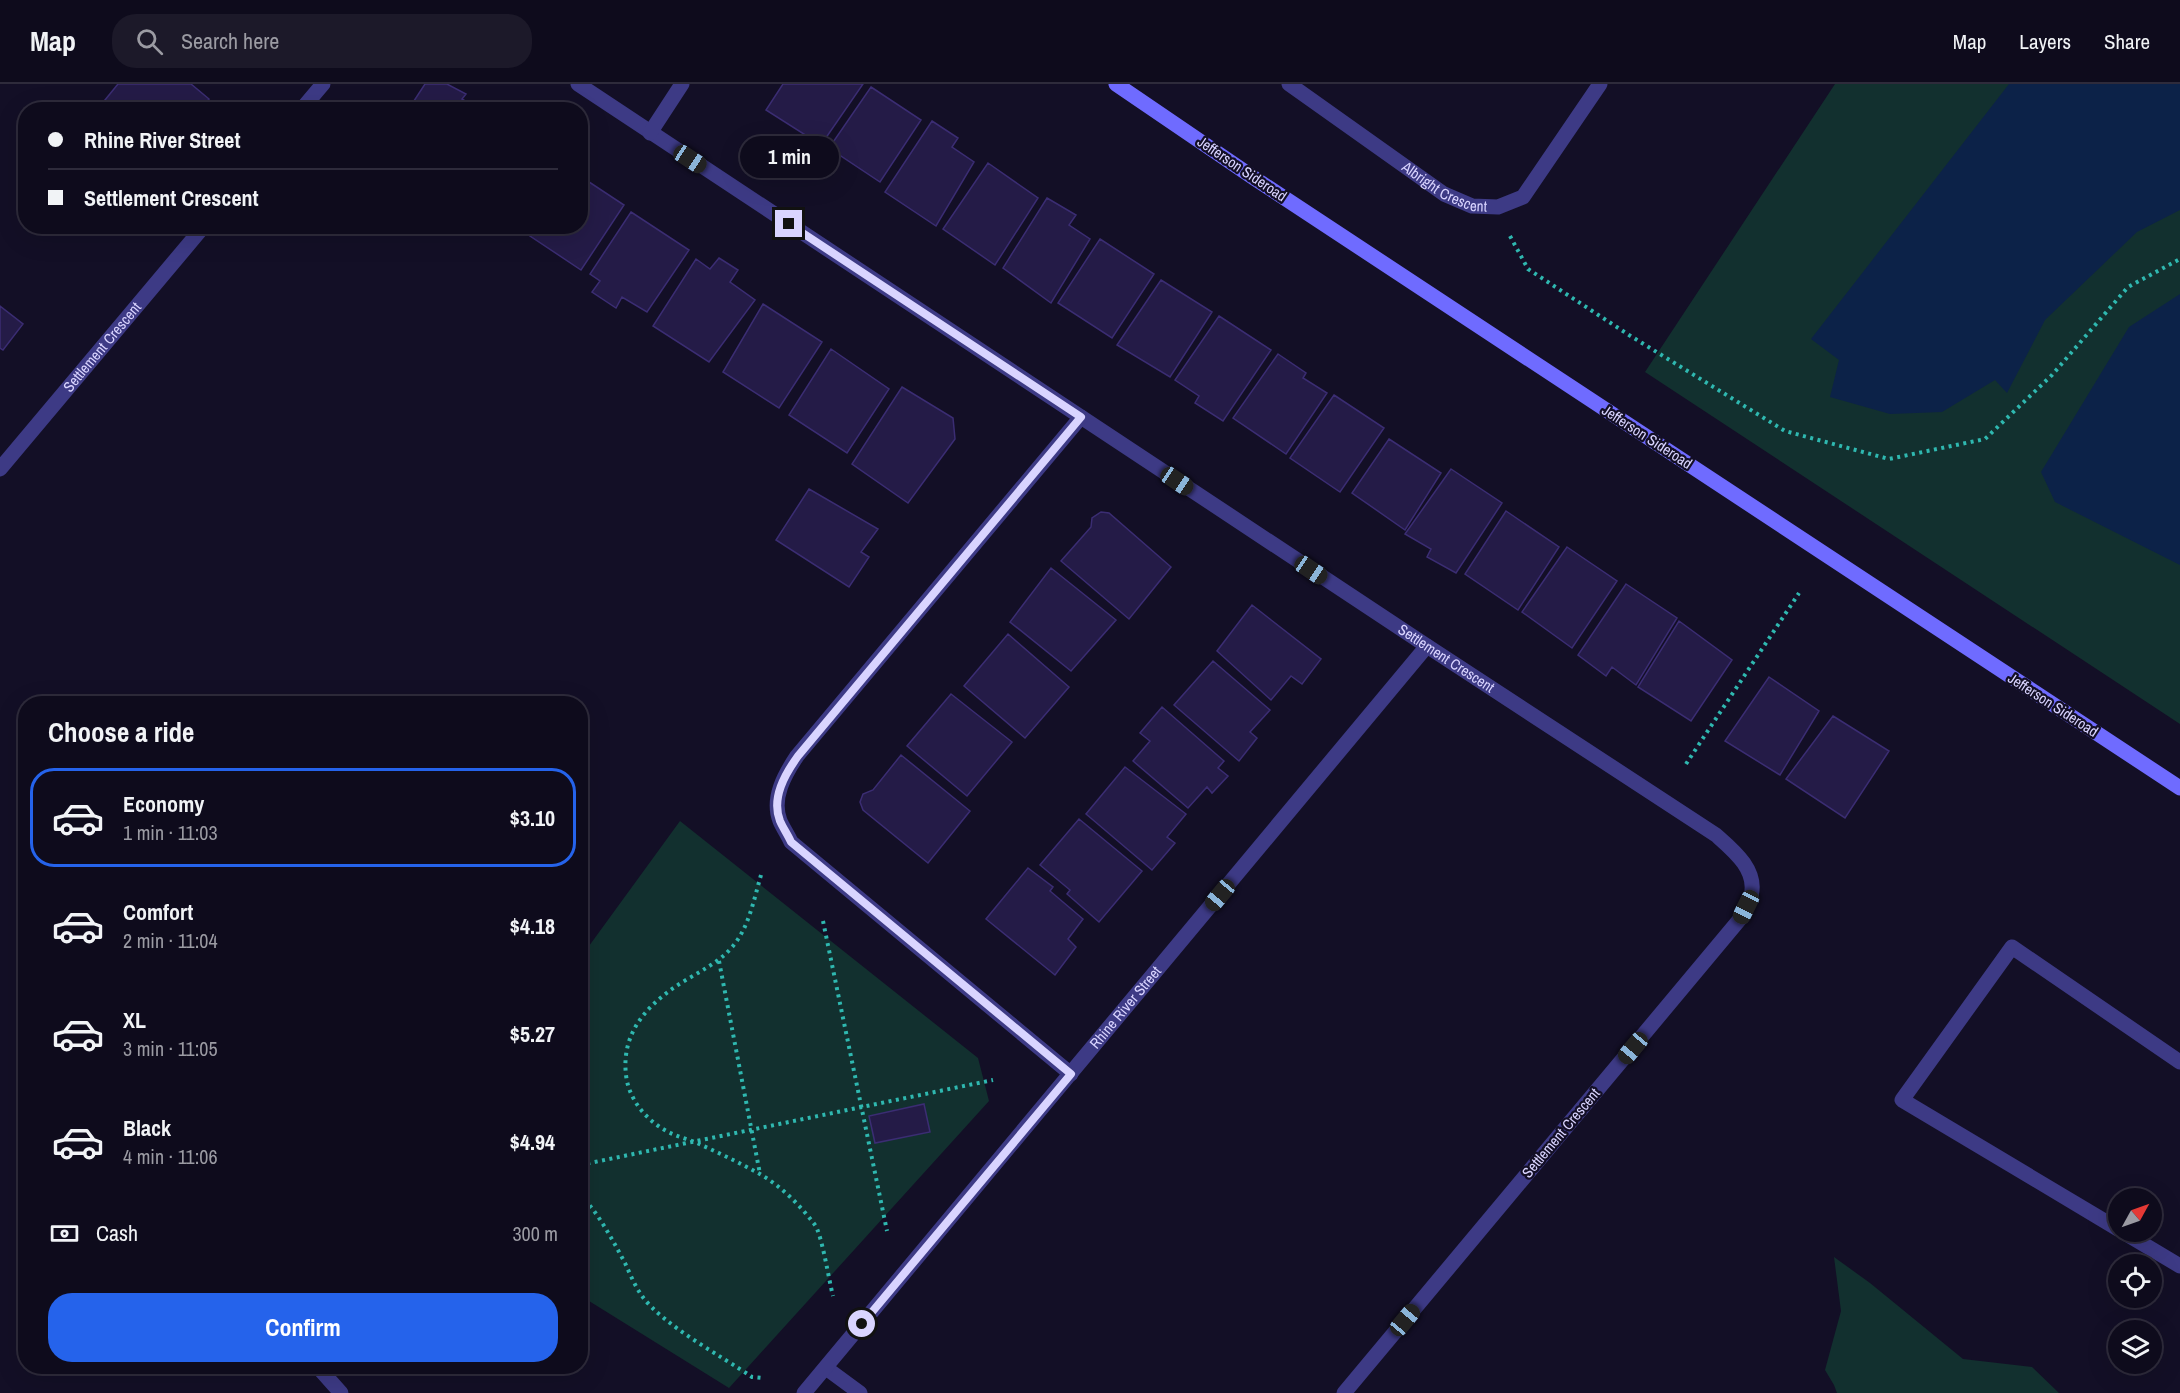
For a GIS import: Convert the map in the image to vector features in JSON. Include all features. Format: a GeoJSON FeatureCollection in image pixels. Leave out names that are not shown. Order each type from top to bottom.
{"type":"FeatureCollection","features":[{"type":"Feature","properties":{"kind":"street"},"geometry":{"type":"LineString","coordinates":[[308,102],[323,84]]}},
{"type":"Feature","properties":{"kind":"street","name":"Settlement Crescent"},"geometry":{"type":"LineString","coordinates":[[578,84],[1716,836],[1737,854],[1750,874],[1752,895],[1740,918],[1344,1393]]}},
{"type":"Feature","properties":{"kind":"street"},"geometry":{"type":"LineString","coordinates":[[650,133],[682,84]]}},
{"type":"Feature","properties":{"kind":"street","name":"Jefferson Sideroad"},"geometry":{"type":"LineString","coordinates":[[1116,84],[1264,185],[2180,788]]}},
{"type":"Feature","properties":{"kind":"street","name":"Albright Crescent"},"geometry":{"type":"LineString","coordinates":[[1289,84],[1444,194],[1472,206],[1498,207],[1523,197],[1599,84]]}},
{"type":"Feature","properties":{"kind":"street","name":"Settlement Crescent"},"geometry":{"type":"LineString","coordinates":[[0,469],[197,234]]}},
{"type":"Feature","properties":{"kind":"street"},"geometry":{"type":"LineString","coordinates":[[1071,1074],[791,842],[779,820],[777,798],[785,774],[798,756],[1081,417]]}},
{"type":"Feature","properties":{"kind":"street","name":"Rhine River Street"},"geometry":{"type":"LineString","coordinates":[[804,1393],[1427,646]]}},
{"type":"Feature","properties":{"kind":"street"},"geometry":{"type":"LineString","coordinates":[[2108,1222],[1902,1100],[2012,947],[2180,1062]]}},
{"type":"Feature","properties":{"kind":"street"},"geometry":{"type":"LineString","coordinates":[[2140,1242],[2180,1266]]}},
{"type":"Feature","properties":{"kind":"street"},"geometry":{"type":"LineString","coordinates":[[826,1368],[860,1393]]}},
{"type":"Feature","properties":{"kind":"street"},"geometry":{"type":"LineString","coordinates":[[324,1374],[341,1393]]}},
{"type":"Feature","properties":{"kind":"path"},"geometry":{"type":"LineString","coordinates":[[1510,236],[1528,269],[1629,335],[1785,431],[1889,459],[1985,439],[2052,375],[2128,287],[2180,259]]}},
{"type":"Feature","properties":{"kind":"path"},"geometry":{"type":"LineString","coordinates":[[1686,764],[1799,593]]}},
{"type":"Feature","properties":{"kind":"path"},"geometry":{"type":"LineString","coordinates":[[761,875],[747,922],[735,945],[720,961],[680,984],[644,1012],[632,1034],[625,1060],[627,1084],[638,1106],[651,1121],[673,1135],[694,1142],[760,1174],[790,1196],[816,1227],[833,1296]]}},
{"type":"Feature","properties":{"kind":"path"},"geometry":{"type":"LineString","coordinates":[[823,921],[887,1231]]}},
{"type":"Feature","properties":{"kind":"path"},"geometry":{"type":"LineString","coordinates":[[720,961],[760,1174]]}},
{"type":"Feature","properties":{"kind":"path"},"geometry":{"type":"LineString","coordinates":[[588,1163],[993,1080]]}},
{"type":"Feature","properties":{"kind":"path"},"geometry":{"type":"LineString","coordinates":[[588,1204],[596,1213],[640,1293],[649,1304],[665,1319],[752,1377],[762,1378]]}},
{"type":"Feature","properties":{"kind":"green space"},"geometry":{"type":"Polygon","coordinates":[[[1835,84],[2180,84],[2180,724],[1645,372],[1835,84]]]}},
{"type":"Feature","properties":{"kind":"green space"},"geometry":{"type":"Polygon","coordinates":[[[680,821],[978,1058],[989,1101],[729,1388],[588,1300],[588,947],[680,821]]]}},
{"type":"Feature","properties":{"kind":"green space"},"geometry":{"type":"Polygon","coordinates":[[[1834,1257],[1870,1283],[1963,1359],[2032,1367],[2059,1393],[1837,1393],[1825,1370],[1841,1311],[1834,1257]]]}},
{"type":"Feature","properties":{"kind":"water"},"geometry":{"type":"Polygon","coordinates":[[[2009,84],[2180,84],[2180,210],[2137,232],[2045,320],[2007,393],[1995,380],[1942,412],[1890,414],[1830,397],[1839,360],[1811,339],[2009,84]]]}},
{"type":"Feature","properties":{"kind":"water"},"geometry":{"type":"Polygon","coordinates":[[[2180,294],[2180,565],[2055,502],[2041,472],[2129,327],[2180,294]]]}},
{"type":"Feature","properties":{"kind":"building"},"geometry":{"type":"Polygon","coordinates":[[[118,84],[191,84],[209,99],[207,102],[107,102],[105,100],[118,84]]]}},
{"type":"Feature","properties":{"kind":"building"},"geometry":{"type":"Polygon","coordinates":[[[425,84],[447,84],[466,94],[462,99],[467,102],[413,102],[425,84]]]}},
{"type":"Feature","properties":{"kind":"building"},"geometry":{"type":"Polygon","coordinates":[[[783,84],[863,84],[821,145],[766,110],[783,84]]]}},
{"type":"Feature","properties":{"kind":"building"},"geometry":{"type":"Polygon","coordinates":[[[871,87],[921,120],[880,182],[829,148],[871,87]]]}},
{"type":"Feature","properties":{"kind":"building"},"geometry":{"type":"Polygon","coordinates":[[[932,121],[958,138],[952,147],[974,162],[936,226],[885,192],[932,121]]]}},
{"type":"Feature","properties":{"kind":"building"},"geometry":{"type":"Polygon","coordinates":[[[988,163],[1038,198],[995,265],[943,229],[988,163]]]}},
{"type":"Feature","properties":{"kind":"building"},"geometry":{"type":"Polygon","coordinates":[[[588,181],[624,205],[581,270],[527,234],[588,234],[588,181]]]}},
{"type":"Feature","properties":{"kind":"building"},"geometry":{"type":"Polygon","coordinates":[[[1047,198],[1076,215],[1069,225],[1090,239],[1051,303],[1003,268],[1047,198]]]}},
{"type":"Feature","properties":{"kind":"building"},"geometry":{"type":"Polygon","coordinates":[[[631,212],[689,250],[647,312],[622,297],[616,308],[592,292],[600,281],[590,274],[631,212]]]}},
{"type":"Feature","properties":{"kind":"building"},"geometry":{"type":"Polygon","coordinates":[[[1100,239],[1154,274],[1112,338],[1058,303],[1100,239]]]}},
{"type":"Feature","properties":{"kind":"building"},"geometry":{"type":"Polygon","coordinates":[[[719,258],[738,270],[730,282],[755,300],[709,362],[653,326],[696,259],[710,269],[719,258]]]}},
{"type":"Feature","properties":{"kind":"building"},"geometry":{"type":"Polygon","coordinates":[[[1161,280],[1212,312],[1170,377],[1117,345],[1161,280]]]}},
{"type":"Feature","properties":{"kind":"building"},"geometry":{"type":"Polygon","coordinates":[[[763,304],[822,342],[779,408],[723,372],[763,304]]]}},
{"type":"Feature","properties":{"kind":"building"},"geometry":{"type":"Polygon","coordinates":[[[0,306],[23,324],[3,350],[0,348],[0,306]]]}},
{"type":"Feature","properties":{"kind":"building"},"geometry":{"type":"Polygon","coordinates":[[[1219,316],[1271,350],[1223,421],[1195,403],[1199,396],[1175,380],[1219,316]]]}},
{"type":"Feature","properties":{"kind":"building"},"geometry":{"type":"Polygon","coordinates":[[[831,349],[889,389],[847,453],[789,415],[831,349]]]}},
{"type":"Feature","properties":{"kind":"building"},"geometry":{"type":"Polygon","coordinates":[[[1278,354],[1306,373],[1303,378],[1327,393],[1286,454],[1233,418],[1278,354]]]}},
{"type":"Feature","properties":{"kind":"building"},"geometry":{"type":"Polygon","coordinates":[[[902,387],[953,418],[955,439],[908,503],[852,464],[902,387]]]}},
{"type":"Feature","properties":{"kind":"building"},"geometry":{"type":"Polygon","coordinates":[[[1334,395],[1384,428],[1340,492],[1290,458],[1334,395]]]}},
{"type":"Feature","properties":{"kind":"building"},"geometry":{"type":"Polygon","coordinates":[[[1389,439],[1441,473],[1405,530],[1352,493],[1389,439]]]}},
{"type":"Feature","properties":{"kind":"building"},"geometry":{"type":"Polygon","coordinates":[[[1451,469],[1502,503],[1456,573],[1427,557],[1431,549],[1405,534],[1451,469]]]}},
{"type":"Feature","properties":{"kind":"building"},"geometry":{"type":"Polygon","coordinates":[[[809,489],[878,529],[861,552],[869,557],[849,587],[776,540],[809,489]]]}},
{"type":"Feature","properties":{"kind":"building"},"geometry":{"type":"Polygon","coordinates":[[[1506,511],[1559,547],[1518,610],[1465,574],[1506,511]]]}},
{"type":"Feature","properties":{"kind":"building"},"geometry":{"type":"Polygon","coordinates":[[[1101,512],[1109,513],[1171,567],[1129,619],[1061,561],[1091,527],[1092,518],[1101,512]]]}},
{"type":"Feature","properties":{"kind":"building"},"geometry":{"type":"Polygon","coordinates":[[[1567,547],[1617,581],[1572,648],[1522,612],[1567,547]]]}},
{"type":"Feature","properties":{"kind":"building"},"geometry":{"type":"Polygon","coordinates":[[[1051,568],[1116,620],[1071,671],[1010,622],[1051,568]]]}},
{"type":"Feature","properties":{"kind":"building"},"geometry":{"type":"Polygon","coordinates":[[[1626,584],[1677,618],[1636,685],[1612,667],[1606,676],[1578,655],[1626,584]]]}},
{"type":"Feature","properties":{"kind":"building"},"geometry":{"type":"Polygon","coordinates":[[[1252,605],[1321,659],[1302,684],[1291,676],[1271,700],[1217,651],[1252,605]]]}},
{"type":"Feature","properties":{"kind":"building"},"geometry":{"type":"Polygon","coordinates":[[[1679,621],[1732,660],[1691,721],[1638,687],[1679,621]]]}},
{"type":"Feature","properties":{"kind":"building"},"geometry":{"type":"Polygon","coordinates":[[[1008,634],[1069,687],[1025,738],[964,686],[1008,634]]]}},
{"type":"Feature","properties":{"kind":"building"},"geometry":{"type":"Polygon","coordinates":[[[1213,661],[1270,710],[1250,732],[1257,738],[1239,761],[1174,705],[1213,661]]]}},
{"type":"Feature","properties":{"kind":"building"},"geometry":{"type":"Polygon","coordinates":[[[1769,677],[1819,711],[1780,775],[1725,741],[1769,677]]]}},
{"type":"Feature","properties":{"kind":"building"},"geometry":{"type":"Polygon","coordinates":[[[951,694],[1012,742],[967,796],[907,746],[951,694]]]}},
{"type":"Feature","properties":{"kind":"building"},"geometry":{"type":"Polygon","coordinates":[[[1162,707],[1224,761],[1218,768],[1228,776],[1212,793],[1207,787],[1188,808],[1133,761],[1150,741],[1140,733],[1162,707]]]}},
{"type":"Feature","properties":{"kind":"building"},"geometry":{"type":"Polygon","coordinates":[[[1833,716],[1889,751],[1845,818],[1786,779],[1833,716]]]}},
{"type":"Feature","properties":{"kind":"building"},"geometry":{"type":"Polygon","coordinates":[[[901,755],[970,811],[928,863],[863,810],[860,802],[863,794],[873,790],[901,755]]]}},
{"type":"Feature","properties":{"kind":"building"},"geometry":{"type":"Polygon","coordinates":[[[1125,767],[1186,814],[1167,837],[1175,843],[1152,870],[1086,814],[1125,767]]]}},
{"type":"Feature","properties":{"kind":"building"},"geometry":{"type":"Polygon","coordinates":[[[1079,819],[1142,871],[1099,922],[1067,894],[1070,890],[1040,865],[1079,819]]]}},
{"type":"Feature","properties":{"kind":"building"},"geometry":{"type":"Polygon","coordinates":[[[1028,868],[1053,887],[1050,891],[1083,919],[1068,939],[1076,947],[1055,975],[986,919],[1028,868]]]}},
{"type":"Feature","properties":{"kind":"building"},"geometry":{"type":"Polygon","coordinates":[[[924,1104],[930,1132],[875,1143],[869,1116],[924,1104]]]}},
{"type":"Feature","properties":{"kind":"route"},"geometry":{"type":"LineString","coordinates":[[789,224],[1081,417],[798,756],[785,774],[777,798],[779,820],[791,842],[1071,1074],[862,1324]]}}]}
